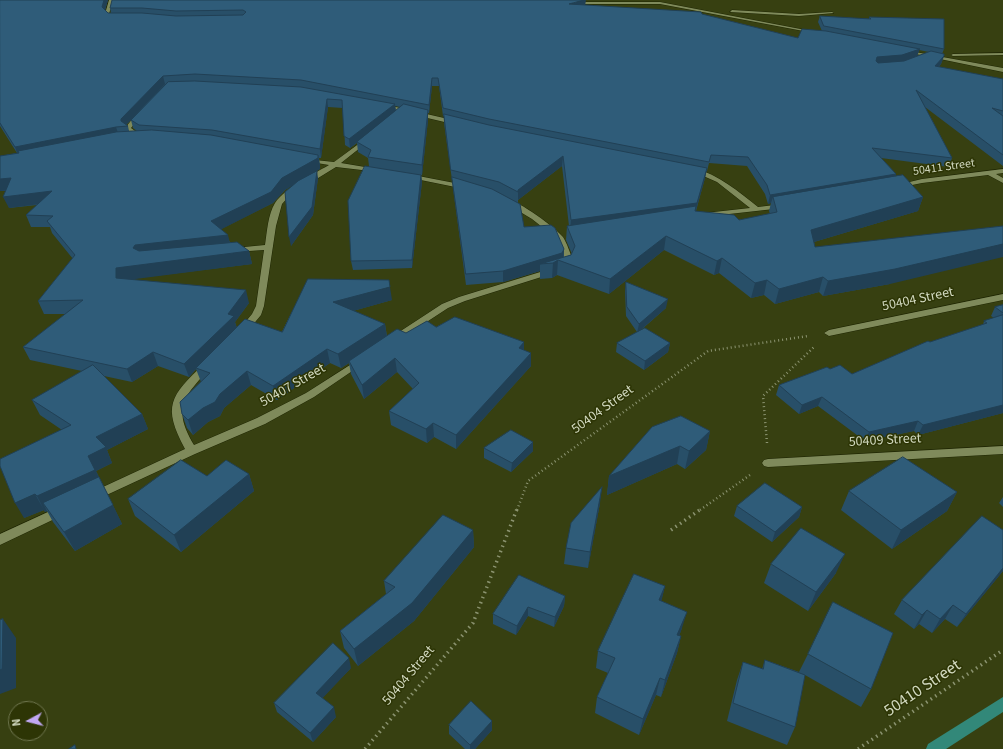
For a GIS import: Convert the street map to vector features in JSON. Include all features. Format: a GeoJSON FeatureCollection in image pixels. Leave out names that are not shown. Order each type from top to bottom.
{"type":"FeatureCollection","features":[{"type":"Feature","properties":{"kind":"street"},"geometry":{"type":"LineString","coordinates":[[111,0],[108,8],[108,16],[122,18]]}},
{"type":"Feature","properties":{"kind":"street"},"geometry":{"type":"LineString","coordinates":[[557,0],[578,3],[654,3],[706,11],[821,34]]}},
{"type":"Feature","properties":{"kind":"street"},"geometry":{"type":"LineString","coordinates":[[706,11],[798,15],[832,13]]}},
{"type":"Feature","properties":{"kind":"street"},"geometry":{"type":"LineString","coordinates":[[898,49],[1003,70]]}},
{"type":"Feature","properties":{"kind":"street"},"geometry":{"type":"LineString","coordinates":[[916,59],[929,56],[1003,55]]}},
{"type":"Feature","properties":{"kind":"street"},"geometry":{"type":"LineString","coordinates":[[375,104],[460,124]]}},
{"type":"Feature","properties":{"kind":"street"},"geometry":{"type":"LineString","coordinates":[[140,136],[128,128],[147,106]]}},
{"type":"Feature","properties":{"kind":"street"},"geometry":{"type":"LineString","coordinates":[[398,115],[403,110]]}},
{"type":"Feature","properties":{"kind":"street"},"geometry":{"type":"LineString","coordinates":[[237,337],[256,316],[260,306],[278,204],[286,194],[336,164],[374,135]]}},
{"type":"Feature","properties":{"kind":"street"},"geometry":{"type":"LineString","coordinates":[[126,138],[140,136],[147,137]]}},
{"type":"Feature","properties":{"kind":"street"},"geometry":{"type":"LineString","coordinates":[[298,158],[384,172]]}},
{"type":"Feature","properties":{"kind":"street"},"geometry":{"type":"LineString","coordinates":[[687,169],[704,173],[718,179],[756,209]]}},
{"type":"Feature","properties":{"kind":"street","name":"50411 Street"},"geometry":{"type":"LineString","coordinates":[[892,187],[922,181],[1003,171]]}},
{"type":"Feature","properties":{"kind":"street"},"geometry":{"type":"LineString","coordinates":[[990,173],[1003,181]]}},
{"type":"Feature","properties":{"kind":"street"},"geometry":{"type":"LineString","coordinates":[[399,175],[454,184],[476,190]]}},
{"type":"Feature","properties":{"kind":"street"},"geometry":{"type":"LineString","coordinates":[[387,344],[445,306],[462,299],[567,266],[569,260],[563,236],[535,217],[503,199]]}},
{"type":"Feature","properties":{"kind":"street"},"geometry":{"type":"LineString","coordinates":[[701,216],[788,205]]}},
{"type":"Feature","properties":{"kind":"street"},"geometry":{"type":"LineString","coordinates":[[222,252],[270,247]]}},
{"type":"Feature","properties":{"kind":"street","name":"50404 Street"},"geometry":{"type":"LineString","coordinates":[[829,333],[1003,297]]}},
{"type":"Feature","properties":{"kind":"street","name":"50407 Street"},"geometry":{"type":"LineString","coordinates":[[85,500],[191,450],[260,421],[310,396],[368,357]]}},
{"type":"Feature","properties":{"kind":"street"},"geometry":{"type":"LineString","coordinates":[[191,450],[177,420],[177,409],[180,396],[194,379],[216,358]]}},
{"type":"Feature","properties":{"kind":"street","name":"50409 Street"},"geometry":{"type":"LineString","coordinates":[[768,462],[1003,450]]}},
{"type":"Feature","properties":{"kind":"street"},"geometry":{"type":"LineString","coordinates":[[0,540],[71,507]]}},
{"type":"Feature","properties":{"kind":"path"},"geometry":{"type":"LineString","coordinates":[[671,530],[768,462],[763,396],[829,333]]}},
{"type":"Feature","properties":{"kind":"path","name":"50404 Street"},"geometry":{"type":"LineString","coordinates":[[365,749],[473,623],[528,481],[708,351],[829,333]]}},
{"type":"Feature","properties":{"kind":"path","name":"50410 Street"},"geometry":{"type":"LineString","coordinates":[[858,749],[1003,650]]}},
{"type":"Feature","properties":{"kind":"building"},"geometry":{"type":"Polygon","coordinates":[[[0,0],[104,0],[102,7],[108,13],[142,13],[176,16],[243,15],[246,12],[243,10],[176,11],[142,8],[110,8],[112,0],[584,0],[569,4],[701,12],[702,14],[798,38],[802,29],[826,31],[920,49],[902,55],[877,57],[876,61],[878,63],[904,61],[931,51],[944,54],[935,66],[1003,79],[1003,111],[992,108],[1003,116],[1003,155],[916,90],[952,158],[872,148],[896,174],[770,195],[767,185],[748,157],[711,155],[709,162],[489,119],[443,108],[438,78],[432,78],[429,105],[301,80],[195,74],[163,76],[121,119],[121,121],[128,126],[116,127],[15,147],[0,123],[0,0]]]}},
{"type":"Feature","properties":{"kind":"building"},"geometry":{"type":"Polygon","coordinates":[[[820,16],[871,19],[869,17],[944,19],[944,49],[824,26],[820,16]]]}},
{"type":"Feature","properties":{"kind":"building"},"geometry":{"type":"Polygon","coordinates":[[[195,81],[301,87],[395,104],[349,139],[344,136],[342,100],[327,99],[320,149],[212,130],[139,125],[131,120],[168,82],[195,81]]]}},
{"type":"Feature","properties":{"kind":"building"},"geometry":{"type":"Polygon","coordinates":[[[404,104],[428,110],[422,165],[368,157],[371,150],[357,142],[404,104]]]}},
{"type":"Feature","properties":{"kind":"building"},"geometry":{"type":"Polygon","coordinates":[[[444,114],[489,125],[707,168],[697,203],[571,220],[563,156],[518,190],[518,192],[499,182],[451,170],[444,114]]]}},
{"type":"Feature","properties":{"kind":"building"},"geometry":{"type":"Polygon","coordinates":[[[152,130],[211,135],[318,155],[318,158],[282,178],[271,192],[211,221],[228,235],[135,245],[133,248],[139,251],[237,242],[249,251],[116,268],[116,278],[246,290],[228,314],[234,316],[184,364],[153,352],[127,369],[23,347],[83,300],[38,301],[75,255],[47,221],[53,216],[26,215],[52,191],[3,197],[11,178],[0,179],[0,156],[19,153],[18,151],[116,132],[152,130]]]}},
{"type":"Feature","properties":{"kind":"building"},"geometry":{"type":"Polygon","coordinates":[[[365,166],[421,175],[412,260],[351,261],[348,201],[365,166]]]}},
{"type":"Feature","properties":{"kind":"building"},"geometry":{"type":"Polygon","coordinates":[[[317,171],[312,207],[289,237],[285,192],[298,181],[317,171]]]}},
{"type":"Feature","properties":{"kind":"building"},"geometry":{"type":"Polygon","coordinates":[[[903,175],[923,197],[811,230],[815,247],[1003,226],[1003,244],[895,269],[828,281],[823,277],[779,289],[767,280],[755,283],[722,258],[717,261],[666,236],[610,279],[558,260],[553,263],[540,264],[571,255],[575,246],[567,226],[696,206],[695,211],[734,215],[739,220],[777,212],[773,197],[903,175]]]}},
{"type":"Feature","properties":{"kind":"building"},"geometry":{"type":"Polygon","coordinates":[[[452,177],[492,189],[520,204],[524,227],[551,225],[555,228],[564,249],[562,253],[503,271],[466,274],[452,177]]]}},
{"type":"Feature","properties":{"kind":"building"},"geometry":{"type":"Polygon","coordinates":[[[308,279],[389,280],[390,287],[333,302],[385,324],[338,354],[327,349],[273,386],[247,371],[220,394],[215,402],[203,408],[188,420],[182,414],[180,402],[210,373],[196,368],[245,319],[282,332],[308,279]]]}},
{"type":"Feature","properties":{"kind":"building"},"geometry":{"type":"Polygon","coordinates":[[[626,282],[668,299],[639,324],[627,307],[626,282]]]}},
{"type":"Feature","properties":{"kind":"building"},"geometry":{"type":"Polygon","coordinates":[[[1003,305],[1003,313],[995,307],[1003,305]]]}},
{"type":"Feature","properties":{"kind":"building"},"geometry":{"type":"Polygon","coordinates":[[[1003,315],[1003,405],[923,425],[918,421],[869,432],[822,397],[802,405],[779,385],[827,367],[830,369],[840,365],[852,374],[928,341],[930,342],[987,323],[984,321],[1003,315]]]}},
{"type":"Feature","properties":{"kind":"building"},"geometry":{"type":"Polygon","coordinates":[[[455,317],[524,342],[519,348],[531,353],[456,435],[433,423],[426,429],[389,411],[419,383],[395,358],[362,385],[349,361],[397,329],[406,333],[427,321],[436,327],[455,317]]]}},
{"type":"Feature","properties":{"kind":"building"},"geometry":{"type":"Polygon","coordinates":[[[645,328],[670,343],[645,361],[617,343],[645,328]]]}},
{"type":"Feature","properties":{"kind":"building"},"geometry":{"type":"Polygon","coordinates":[[[93,365],[142,414],[96,437],[106,447],[88,456],[95,470],[37,496],[35,494],[15,503],[0,466],[0,459],[71,425],[32,400],[93,365]]]}},
{"type":"Feature","properties":{"kind":"building"},"geometry":{"type":"Polygon","coordinates":[[[681,416],[710,431],[689,451],[680,446],[609,476],[652,427],[681,416]]]}},
{"type":"Feature","properties":{"kind":"building"},"geometry":{"type":"Polygon","coordinates":[[[511,430],[533,442],[512,463],[484,448],[511,430]]]}},
{"type":"Feature","properties":{"kind":"building"},"geometry":{"type":"Polygon","coordinates":[[[903,457],[957,492],[901,530],[849,491],[903,457]]]}},
{"type":"Feature","properties":{"kind":"building"},"geometry":{"type":"Polygon","coordinates":[[[181,460],[207,476],[226,460],[249,474],[174,535],[128,499],[181,460]]]}},
{"type":"Feature","properties":{"kind":"building"},"geometry":{"type":"Polygon","coordinates":[[[99,477],[113,505],[64,532],[43,503],[99,477]]]}},
{"type":"Feature","properties":{"kind":"building"},"geometry":{"type":"Polygon","coordinates":[[[765,483],[802,507],[775,532],[737,506],[765,483]]]}},
{"type":"Feature","properties":{"kind":"building"},"geometry":{"type":"Polygon","coordinates":[[[602,487],[590,552],[566,548],[571,523],[602,487]]]}},
{"type":"Feature","properties":{"kind":"building"},"geometry":{"type":"Polygon","coordinates":[[[443,515],[473,530],[412,603],[354,649],[340,631],[395,587],[384,581],[443,515]]]}},
{"type":"Feature","properties":{"kind":"building"},"geometry":{"type":"Polygon","coordinates":[[[982,516],[1003,530],[1003,568],[966,614],[953,605],[940,619],[927,610],[922,615],[902,600],[982,516]]]}},
{"type":"Feature","properties":{"kind":"building"},"geometry":{"type":"Polygon","coordinates":[[[801,528],[845,554],[816,592],[771,564],[801,528]]]}},
{"type":"Feature","properties":{"kind":"building"},"geometry":{"type":"Polygon","coordinates":[[[634,574],[665,586],[659,600],[687,612],[677,635],[681,636],[665,680],[660,678],[643,719],[597,697],[615,658],[598,651],[634,574]]]}},
{"type":"Feature","properties":{"kind":"building"},"geometry":{"type":"Polygon","coordinates":[[[519,575],[565,596],[555,617],[528,607],[517,626],[493,614],[519,575]]]}},
{"type":"Feature","properties":{"kind":"building"},"geometry":{"type":"Polygon","coordinates":[[[833,602],[893,633],[871,689],[808,654],[833,602]]]}},
{"type":"Feature","properties":{"kind":"building"},"geometry":{"type":"Polygon","coordinates":[[[3,619],[2,669],[0,670],[0,620],[3,619]]]}},
{"type":"Feature","properties":{"kind":"building"},"geometry":{"type":"Polygon","coordinates":[[[333,643],[349,658],[316,693],[334,707],[310,733],[274,703],[333,643]]]}},
{"type":"Feature","properties":{"kind":"building"},"geometry":{"type":"Polygon","coordinates":[[[765,660],[805,675],[795,727],[733,703],[743,662],[763,669],[765,660]]]}},
{"type":"Feature","properties":{"kind":"building"},"geometry":{"type":"Polygon","coordinates":[[[471,701],[492,721],[470,745],[449,725],[471,701]]]}},
{"type":"Feature","properties":{"kind":"building"},"geometry":{"type":"Polygon","coordinates":[[[75,745],[76,749],[69,749],[75,745]]]}},
{"type":"Feature","properties":{"kind":"waterway"},"geometry":{"type":"LineString","coordinates":[[933,749],[1003,704]]}}]}
